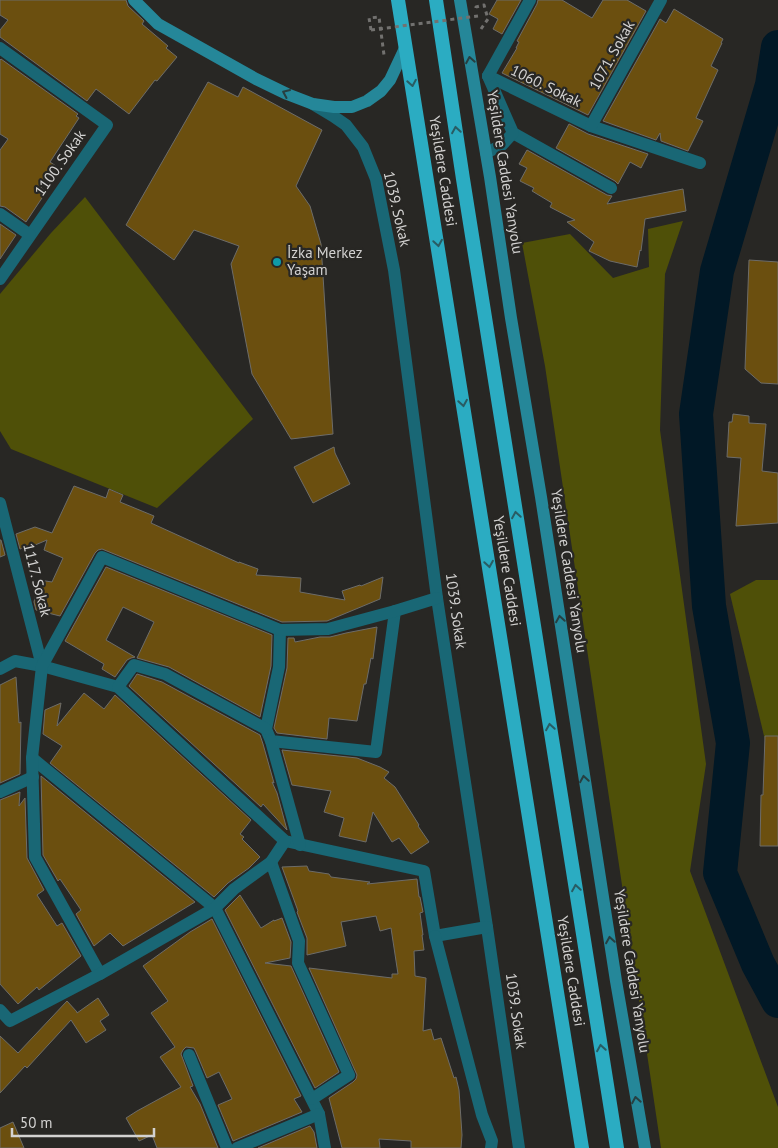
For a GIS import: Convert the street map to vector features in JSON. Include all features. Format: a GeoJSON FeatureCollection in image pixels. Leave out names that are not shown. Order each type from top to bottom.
{"type":"FeatureCollection","features":[{"type":"Feature","properties":{"kind":"highway","name":"Yeşildere Caddesi"},"geometry":{"type":"LineString","coordinates":[[398,0],[582,1148]]}},
{"type":"Feature","properties":{"kind":"highway","name":"Yeşildere Caddesi"},"geometry":{"type":"LineString","coordinates":[[436,0],[617,1148]]}},
{"type":"Feature","properties":{"kind":"main road","name":"1039. Sokak"},"geometry":{"type":"LineString","coordinates":[[134,0],[158,24],[256,79],[313,104],[352,108]]}},
{"type":"Feature","properties":{"kind":"main road","name":"Yeşildere Caddesi Yanyolu"},"geometry":{"type":"LineString","coordinates":[[460,0],[486,153],[510,318],[541,496],[616,982],[645,1148]]}},
{"type":"Feature","properties":{"kind":"main road"},"geometry":{"type":"LineString","coordinates":[[352,108],[367,101],[381,91],[390,80],[406,46]]}},
{"type":"Feature","properties":{"kind":"street"},"geometry":{"type":"LineString","coordinates":[[488,76],[530,0]]}},
{"type":"Feature","properties":{"kind":"street","name":"1071. Sokak"},"geometry":{"type":"LineString","coordinates":[[592,126],[661,0]]}},
{"type":"Feature","properties":{"kind":"street","name":"1100. Sokak"},"geometry":{"type":"LineString","coordinates":[[0,48],[107,125],[0,278]]}},
{"type":"Feature","properties":{"kind":"street","name":"1060. Sokak"},"geometry":{"type":"LineString","coordinates":[[488,76],[592,126],[700,163]]}},
{"type":"Feature","properties":{"kind":"street","name":"1060. Sokak"},"geometry":{"type":"LineString","coordinates":[[488,76],[513,133]]}},
{"type":"Feature","properties":{"kind":"street","name":"1039. Sokak"},"geometry":{"type":"LineString","coordinates":[[313,104],[346,124],[363,147],[376,179],[394,270],[437,598],[519,1148]]}},
{"type":"Feature","properties":{"kind":"street"},"geometry":{"type":"LineString","coordinates":[[346,124],[352,108]]}},
{"type":"Feature","properties":{"kind":"street"},"geometry":{"type":"LineString","coordinates":[[486,153],[502,145],[513,133],[611,188]]}},
{"type":"Feature","properties":{"kind":"street"},"geometry":{"type":"LineString","coordinates":[[0,214],[30,235]]}},
{"type":"Feature","properties":{"kind":"street","name":"1117. Sokak"},"geometry":{"type":"LineString","coordinates":[[0,503],[42,666]]}},
{"type":"Feature","properties":{"kind":"street"},"geometry":{"type":"LineString","coordinates":[[100,974],[35,857],[32,758],[42,666],[102,557],[280,630],[328,629],[437,598]]}},
{"type":"Feature","properties":{"kind":"street"},"geometry":{"type":"LineString","coordinates":[[118,687],[134,665],[166,674],[269,735],[376,752],[395,611]]}},
{"type":"Feature","properties":{"kind":"street"},"geometry":{"type":"LineString","coordinates":[[280,630],[280,667],[269,735],[300,844]]}},
{"type":"Feature","properties":{"kind":"street"},"geometry":{"type":"LineString","coordinates":[[0,669],[15,660],[118,687],[285,841],[424,871],[435,936],[482,1115],[492,1141],[491,1148]]}},
{"type":"Feature","properties":{"kind":"street"},"geometry":{"type":"LineString","coordinates":[[32,758],[215,908],[312,1098],[319,1114],[325,1148]]}},
{"type":"Feature","properties":{"kind":"street"},"geometry":{"type":"LineString","coordinates":[[0,792],[33,777]]}},
{"type":"Feature","properties":{"kind":"street"},"geometry":{"type":"LineString","coordinates":[[0,1010],[10,1021],[100,974],[215,908],[234,890],[271,862],[285,841]]}},
{"type":"Feature","properties":{"kind":"street"},"geometry":{"type":"LineString","coordinates":[[271,862],[299,941],[298,962],[349,1075],[312,1098]]}},
{"type":"Feature","properties":{"kind":"street"},"geometry":{"type":"LineString","coordinates":[[435,936],[487,927]]}},
{"type":"Feature","properties":{"kind":"street"},"geometry":{"type":"LineString","coordinates":[[189,1055],[227,1148]]}},
{"type":"Feature","properties":{"kind":"street"},"geometry":{"type":"LineString","coordinates":[[237,1148],[319,1114]]}},
{"type":"Feature","properties":{"kind":"path"},"geometry":{"type":"LineString","coordinates":[[383,38],[379,17],[369,18],[371,30],[478,16],[476,7],[484,5],[488,19]]}},
{"type":"Feature","properties":{"kind":"shaded area"},"geometry":{"type":"Polygon","coordinates":[[[85,197],[253,419],[157,508],[11,449],[0,431],[0,294],[51,233],[85,197]]]}},
{"type":"Feature","properties":{"kind":"shaded area"},"geometry":{"type":"Polygon","coordinates":[[[683,221],[665,274],[660,430],[706,764],[690,871],[778,1107],[778,1148],[661,1148],[545,366],[522,243],[570,234],[613,278],[649,267],[648,229],[683,221]]]}},
{"type":"Feature","properties":{"kind":"shaded area"},"geometry":{"type":"Polygon","coordinates":[[[756,580],[778,580],[778,738],[765,740],[730,594],[756,580]]]}},
{"type":"Feature","properties":{"kind":"building"},"geometry":{"type":"Polygon","coordinates":[[[0,0],[126,0],[128,6],[144,21],[142,24],[168,46],[166,48],[177,57],[157,81],[155,80],[129,114],[96,89],[87,101],[0,37],[0,30],[8,20],[0,15],[0,0]]]}},
{"type":"Feature","properties":{"kind":"building"},"geometry":{"type":"Polygon","coordinates":[[[497,0],[521,0],[502,34],[493,29],[498,19],[489,14],[497,0]]]}},
{"type":"Feature","properties":{"kind":"building"},"geometry":{"type":"Polygon","coordinates":[[[538,0],[562,0],[592,18],[603,0],[627,0],[646,11],[588,115],[502,73],[517,48],[519,42],[517,41],[538,0]]]}},
{"type":"Feature","properties":{"kind":"building"},"geometry":{"type":"Polygon","coordinates":[[[674,9],[723,39],[711,66],[718,70],[696,118],[703,121],[688,151],[661,141],[660,133],[656,140],[603,121],[660,19],[666,23],[674,9]]]}},
{"type":"Feature","properties":{"kind":"building"},"geometry":{"type":"Polygon","coordinates":[[[1,59],[78,114],[76,116],[79,118],[50,162],[56,166],[41,188],[46,192],[26,222],[5,207],[0,206],[0,150],[8,139],[0,134],[1,59]]]}},
{"type":"Feature","properties":{"kind":"building","name":"İzka Merkez Yaşam"},"geometry":{"type":"Polygon","coordinates":[[[208,82],[238,97],[243,87],[322,130],[296,186],[310,206],[321,244],[333,434],[291,439],[252,374],[231,264],[239,246],[194,230],[174,260],[126,225],[208,82]]]}},
{"type":"Feature","properties":{"kind":"building"},"geometry":{"type":"Polygon","coordinates":[[[569,124],[588,134],[648,154],[641,168],[630,162],[618,184],[556,148],[569,124]]]}},
{"type":"Feature","properties":{"kind":"building"},"geometry":{"type":"Polygon","coordinates":[[[527,150],[607,195],[612,196],[607,204],[683,189],[686,211],[645,219],[637,267],[610,261],[589,251],[594,242],[567,222],[575,220],[550,207],[552,203],[532,191],[534,188],[520,181],[527,168],[519,164],[527,150]]]}},
{"type":"Feature","properties":{"kind":"building"},"geometry":{"type":"Polygon","coordinates":[[[0,224],[16,235],[0,259],[0,224]]]}},
{"type":"Feature","properties":{"kind":"building"},"geometry":{"type":"Polygon","coordinates":[[[749,260],[778,262],[778,384],[761,383],[745,369],[749,260]]]}},
{"type":"Feature","properties":{"kind":"building"},"geometry":{"type":"Polygon","coordinates":[[[733,414],[749,416],[749,423],[766,424],[762,471],[778,473],[778,523],[736,526],[741,458],[727,457],[729,422],[732,422],[733,414]]]}},
{"type":"Feature","properties":{"kind":"building"},"geometry":{"type":"Polygon","coordinates":[[[334,447],[350,484],[313,503],[294,467],[334,447]]]}},
{"type":"Feature","properties":{"kind":"building"},"geometry":{"type":"Polygon","coordinates":[[[74,486],[106,498],[109,489],[123,495],[120,502],[154,516],[151,523],[239,563],[258,569],[256,575],[301,578],[300,592],[345,600],[342,591],[383,577],[380,599],[327,621],[282,622],[102,549],[95,553],[60,616],[36,610],[34,602],[39,580],[52,582],[63,558],[44,550],[47,540],[28,548],[28,546],[20,549],[16,534],[35,527],[52,533],[74,486]]]}},
{"type":"Feature","properties":{"kind":"building"},"geometry":{"type":"Polygon","coordinates":[[[0,540],[5,555],[0,557],[0,540]]]}},
{"type":"Feature","properties":{"kind":"building"},"geometry":{"type":"Polygon","coordinates":[[[106,567],[272,635],[271,666],[260,717],[169,667],[137,658],[154,622],[123,607],[106,640],[135,657],[127,660],[115,677],[102,669],[104,664],[65,641],[106,567]]]}},
{"type":"Feature","properties":{"kind":"building"},"geometry":{"type":"Polygon","coordinates":[[[377,627],[373,659],[371,658],[366,684],[364,684],[357,721],[329,718],[327,739],[277,733],[274,728],[287,668],[288,638],[294,638],[295,642],[377,627]]]}},
{"type":"Feature","properties":{"kind":"building"},"geometry":{"type":"Polygon","coordinates":[[[137,674],[162,682],[260,735],[287,830],[263,804],[261,807],[129,686],[137,674]]]}},
{"type":"Feature","properties":{"kind":"building"},"geometry":{"type":"Polygon","coordinates":[[[16,677],[19,723],[21,722],[20,774],[0,783],[0,685],[16,677]]]}},
{"type":"Feature","properties":{"kind":"building"},"geometry":{"type":"Polygon","coordinates":[[[84,693],[104,709],[115,695],[251,820],[240,834],[244,837],[242,839],[260,857],[214,897],[50,763],[62,746],[43,734],[45,710],[61,703],[57,726],[84,693]]]}},
{"type":"Feature","properties":{"kind":"building"},"geometry":{"type":"Polygon","coordinates":[[[765,736],[778,736],[778,846],[760,846],[765,736]]]}},
{"type":"Feature","properties":{"kind":"building"},"geometry":{"type":"Polygon","coordinates":[[[282,750],[357,758],[389,772],[384,778],[395,787],[429,842],[411,854],[399,838],[392,842],[373,812],[366,842],[339,836],[344,818],[324,812],[331,791],[292,785],[282,750]]]}},
{"type":"Feature","properties":{"kind":"building"},"geometry":{"type":"Polygon","coordinates":[[[41,776],[195,902],[123,946],[110,933],[94,946],[76,914],[81,910],[60,879],[58,881],[43,855],[41,776]]]}},
{"type":"Feature","properties":{"kind":"building"},"geometry":{"type":"Polygon","coordinates":[[[20,792],[19,806],[25,798],[27,858],[44,890],[37,895],[57,926],[62,923],[81,956],[39,990],[37,987],[18,1004],[0,984],[0,800],[20,792]]]}},
{"type":"Feature","properties":{"kind":"building"},"geometry":{"type":"Polygon","coordinates":[[[307,866],[309,871],[329,874],[331,877],[370,882],[367,884],[417,879],[423,912],[420,913],[424,950],[414,951],[415,976],[426,978],[423,1031],[431,1029],[434,1040],[441,1038],[454,1078],[456,1077],[459,1090],[461,1148],[411,1148],[411,1141],[379,1139],[380,1148],[342,1148],[329,1098],[353,1082],[357,1075],[309,968],[392,978],[392,974],[398,974],[391,928],[380,931],[376,916],[341,922],[346,946],[307,955],[307,938],[282,867],[307,866]]]}},
{"type":"Feature","properties":{"kind":"building"},"geometry":{"type":"Polygon","coordinates":[[[240,895],[261,928],[274,920],[282,918],[291,942],[290,958],[265,963],[291,966],[339,1072],[315,1088],[225,910],[240,895]]]}},
{"type":"Feature","properties":{"kind":"building"},"geometry":{"type":"Polygon","coordinates":[[[212,919],[301,1096],[294,1099],[302,1112],[233,1141],[218,1105],[232,1099],[219,1072],[207,1078],[194,1048],[186,1047],[181,1054],[193,1086],[190,1087],[200,1104],[218,1148],[157,1148],[152,1135],[139,1141],[126,1118],[181,1087],[160,1057],[175,1047],[151,1013],[168,1001],[143,966],[190,932],[212,919]]]}},
{"type":"Feature","properties":{"kind":"building"},"geometry":{"type":"Polygon","coordinates":[[[98,998],[109,1015],[100,1021],[106,1030],[86,1043],[71,1020],[27,1068],[25,1066],[0,1093],[0,1036],[18,1053],[67,1001],[77,1013],[98,998]]]}},
{"type":"Feature","properties":{"kind":"building"},"geometry":{"type":"Polygon","coordinates":[[[13,1122],[24,1148],[0,1148],[0,1128],[13,1122]]]}},
{"type":"Feature","properties":{"kind":"building"},"geometry":{"type":"Polygon","coordinates":[[[310,1126],[314,1132],[317,1148],[258,1148],[310,1126]]]}},
{"type":"Feature","properties":{"kind":"waterway"},"geometry":{"type":"LineString","coordinates":[[778,47],[772,85],[717,271],[696,414],[709,606],[733,743],[720,873],[758,964],[778,1001]]}},
{"type":"Feature","properties":{"kind":"place","name":"İzka Merkez Yaşam"},"geometry":{"type":"Point","coordinates":[277,262]}}]}
